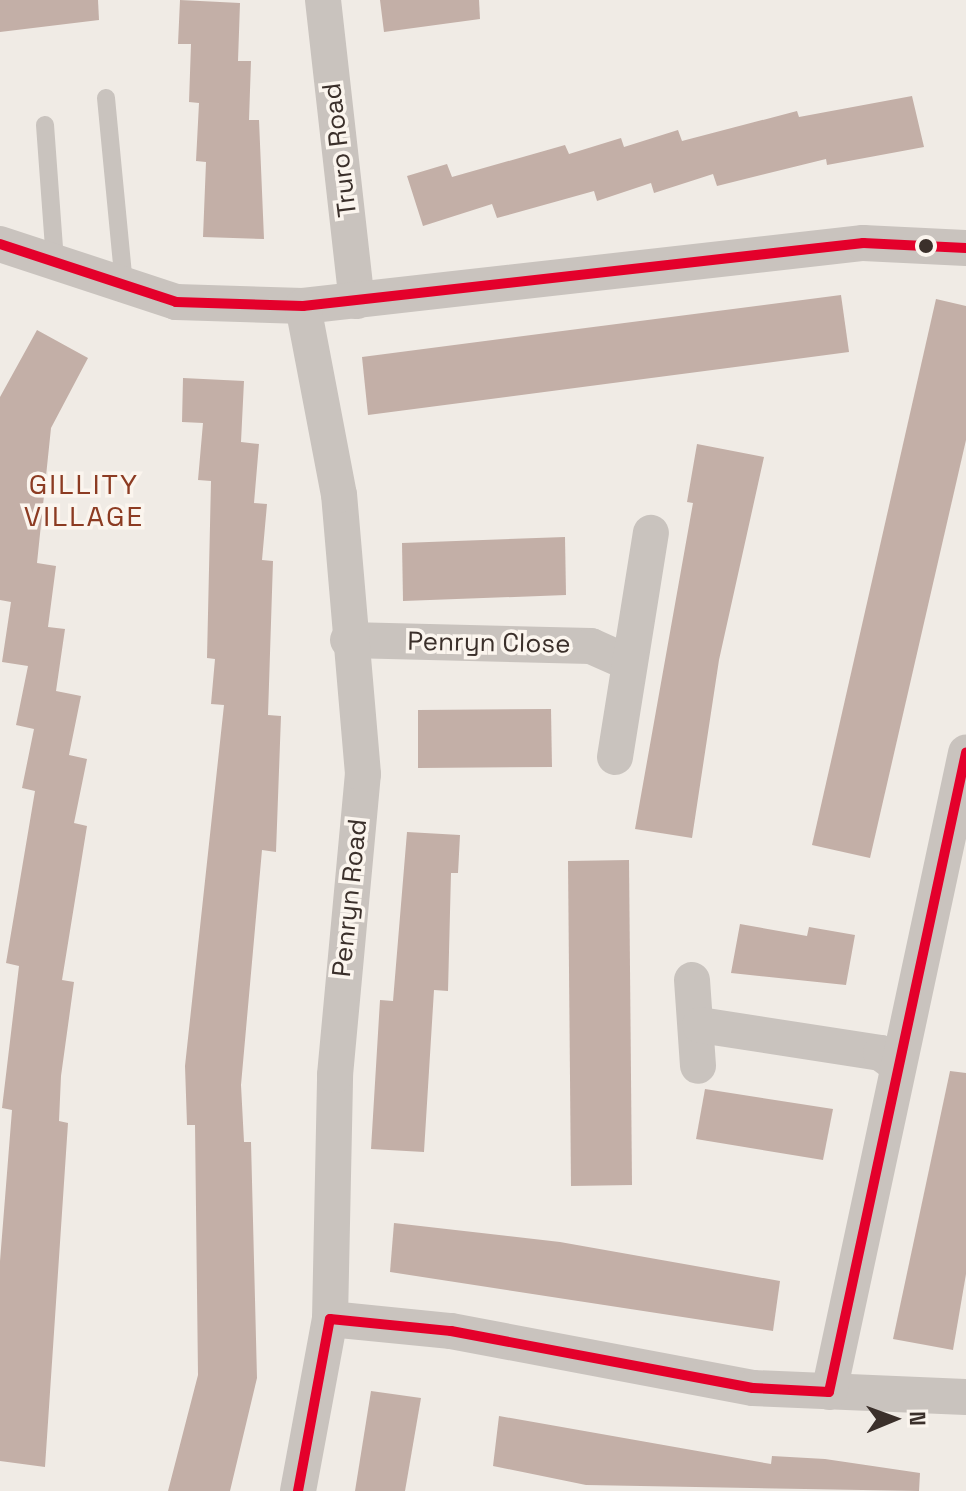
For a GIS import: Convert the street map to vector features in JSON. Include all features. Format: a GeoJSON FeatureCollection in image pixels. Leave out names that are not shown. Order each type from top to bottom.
{"type":"FeatureCollection","features":[{"type":"Feature","properties":{"kind":"street","name":"Truro Road"},"geometry":{"type":"LineString","coordinates":[[323,0],[357,301]]}},
{"type":"Feature","properties":{"kind":"street"},"geometry":{"type":"LineString","coordinates":[[0,244],[176,302],[303,306],[863,243],[966,248]]}},
{"type":"Feature","properties":{"kind":"street","name":"Penryn Road"},"geometry":{"type":"LineString","coordinates":[[298,1491],[330,1319],[336,1060],[363,774],[348,640],[339,495],[303,306]]}},
{"type":"Feature","properties":{"kind":"street"},"geometry":{"type":"LineString","coordinates":[[615,757],[627,662],[651,533]]}},
{"type":"Feature","properties":{"kind":"street","name":"Penryn Close"},"geometry":{"type":"LineString","coordinates":[[348,640],[591,646],[627,662]]}},
{"type":"Feature","properties":{"kind":"street"},"geometry":{"type":"LineString","coordinates":[[829,1392],[897,1065],[962,789],[966,753]]}},
{"type":"Feature","properties":{"kind":"street"},"geometry":{"type":"LineString","coordinates":[[692,980],[700,1025],[698,1066]]}},
{"type":"Feature","properties":{"kind":"street"},"geometry":{"type":"LineString","coordinates":[[700,1025],[881,1053],[897,1065]]}},
{"type":"Feature","properties":{"kind":"street"},"geometry":{"type":"LineString","coordinates":[[330,1319],[451,1331],[753,1388],[966,1397]]}},
{"type":"Feature","properties":{"kind":"lane"},"geometry":{"type":"LineString","coordinates":[[106,98],[124,285]]}},
{"type":"Feature","properties":{"kind":"lane"},"geometry":{"type":"LineString","coordinates":[[45,125],[55,262]]}},
{"type":"Feature","properties":{"kind":"building"},"geometry":{"type":"Polygon","coordinates":[[[0,0],[98,0],[99,20],[0,32],[0,0]]]}},
{"type":"Feature","properties":{"kind":"building"},"geometry":{"type":"Polygon","coordinates":[[[180,0],[240,3],[238,61],[251,61],[249,120],[259,120],[264,239],[203,237],[206,162],[196,161],[199,103],[189,102],[191,44],[178,44],[180,0]]]}},
{"type":"Feature","properties":{"kind":"building"},"geometry":{"type":"Polygon","coordinates":[[[380,0],[479,0],[480,19],[384,32],[380,0]]]}},
{"type":"Feature","properties":{"kind":"building"},"geometry":{"type":"Polygon","coordinates":[[[912,96],[924,147],[827,165],[826,159],[717,186],[713,174],[654,193],[651,183],[597,201],[594,191],[497,218],[492,204],[423,226],[407,176],[447,164],[452,177],[565,145],[569,154],[621,138],[624,147],[678,130],[682,141],[797,111],[799,117],[912,96]]]}},
{"type":"Feature","properties":{"kind":"building"},"geometry":{"type":"Polygon","coordinates":[[[841,295],[849,352],[368,415],[362,357],[841,295]]]}},
{"type":"Feature","properties":{"kind":"building"},"geometry":{"type":"Polygon","coordinates":[[[936,299],[966,306],[966,440],[870,858],[812,845],[936,299]]]}},
{"type":"Feature","properties":{"kind":"building"},"geometry":{"type":"Polygon","coordinates":[[[37,330],[88,358],[51,428],[37,563],[56,566],[48,627],[65,629],[56,691],[81,696],[69,755],[87,759],[74,823],[87,826],[62,980],[74,982],[61,1076],[59,1121],[68,1123],[45,1467],[0,1461],[0,1261],[12,1110],[2,1108],[19,966],[6,963],[35,791],[22,788],[34,729],[16,725],[28,666],[2,662],[11,602],[0,600],[0,397],[37,330]]]}},
{"type":"Feature","properties":{"kind":"building"},"geometry":{"type":"Polygon","coordinates":[[[183,378],[244,381],[241,442],[259,444],[254,503],[267,504],[262,560],[273,561],[268,715],[281,716],[276,852],[262,850],[241,1085],[244,1142],[251,1142],[257,1378],[230,1491],[168,1491],[198,1375],[195,1125],[187,1125],[185,1066],[224,705],[211,704],[215,659],[207,658],[211,481],[198,480],[203,423],[182,422],[183,378]]]}},
{"type":"Feature","properties":{"kind":"building"},"geometry":{"type":"Polygon","coordinates":[[[697,444],[764,457],[719,660],[692,838],[635,829],[693,503],[687,502],[697,444]]]}},
{"type":"Feature","properties":{"kind":"building"},"geometry":{"type":"Polygon","coordinates":[[[565,537],[566,595],[403,601],[402,543],[565,537]]]}},
{"type":"Feature","properties":{"kind":"building"},"geometry":{"type":"Polygon","coordinates":[[[551,709],[552,767],[418,768],[418,710],[551,709]]]}},
{"type":"Feature","properties":{"kind":"building"},"geometry":{"type":"Polygon","coordinates":[[[407,832],[460,835],[458,873],[451,873],[448,991],[434,990],[424,1152],[371,1149],[380,1000],[393,1001],[407,832]]]}},
{"type":"Feature","properties":{"kind":"building"},"geometry":{"type":"Polygon","coordinates":[[[629,860],[632,1185],[571,1186],[568,861],[629,860]]]}},
{"type":"Feature","properties":{"kind":"building"},"geometry":{"type":"Polygon","coordinates":[[[740,924],[807,936],[809,927],[855,935],[846,985],[731,973],[740,924]]]}},
{"type":"Feature","properties":{"kind":"building"},"geometry":{"type":"Polygon","coordinates":[[[950,1071],[966,1073],[966,1274],[953,1350],[893,1339],[950,1071]]]}},
{"type":"Feature","properties":{"kind":"building"},"geometry":{"type":"Polygon","coordinates":[[[705,1089],[833,1109],[823,1160],[696,1139],[705,1089]]]}},
{"type":"Feature","properties":{"kind":"building"},"geometry":{"type":"Polygon","coordinates":[[[394,1223],[560,1242],[780,1281],[773,1331],[390,1272],[394,1223]]]}},
{"type":"Feature","properties":{"kind":"building"},"geometry":{"type":"Polygon","coordinates":[[[371,1391],[421,1398],[405,1491],[355,1491],[371,1391]]]}},
{"type":"Feature","properties":{"kind":"building"},"geometry":{"type":"Polygon","coordinates":[[[499,1416],[771,1464],[772,1456],[825,1459],[920,1473],[919,1491],[586,1485],[493,1466],[499,1416]]]}},
{"type":"Feature","properties":{"kind":"transit line"},"geometry":{"type":"LineString","coordinates":[[0,244],[176,302],[303,306],[863,243],[966,248]]}},
{"type":"Feature","properties":{"kind":"transit line"},"geometry":{"type":"LineString","coordinates":[[298,1491],[330,1319],[451,1331],[753,1388],[829,1392],[966,753]]}},
{"type":"Feature","properties":{"kind":"district","name":"GILLITY VILLAGE"},"geometry":{"type":"Point","coordinates":[84,500]}}]}
